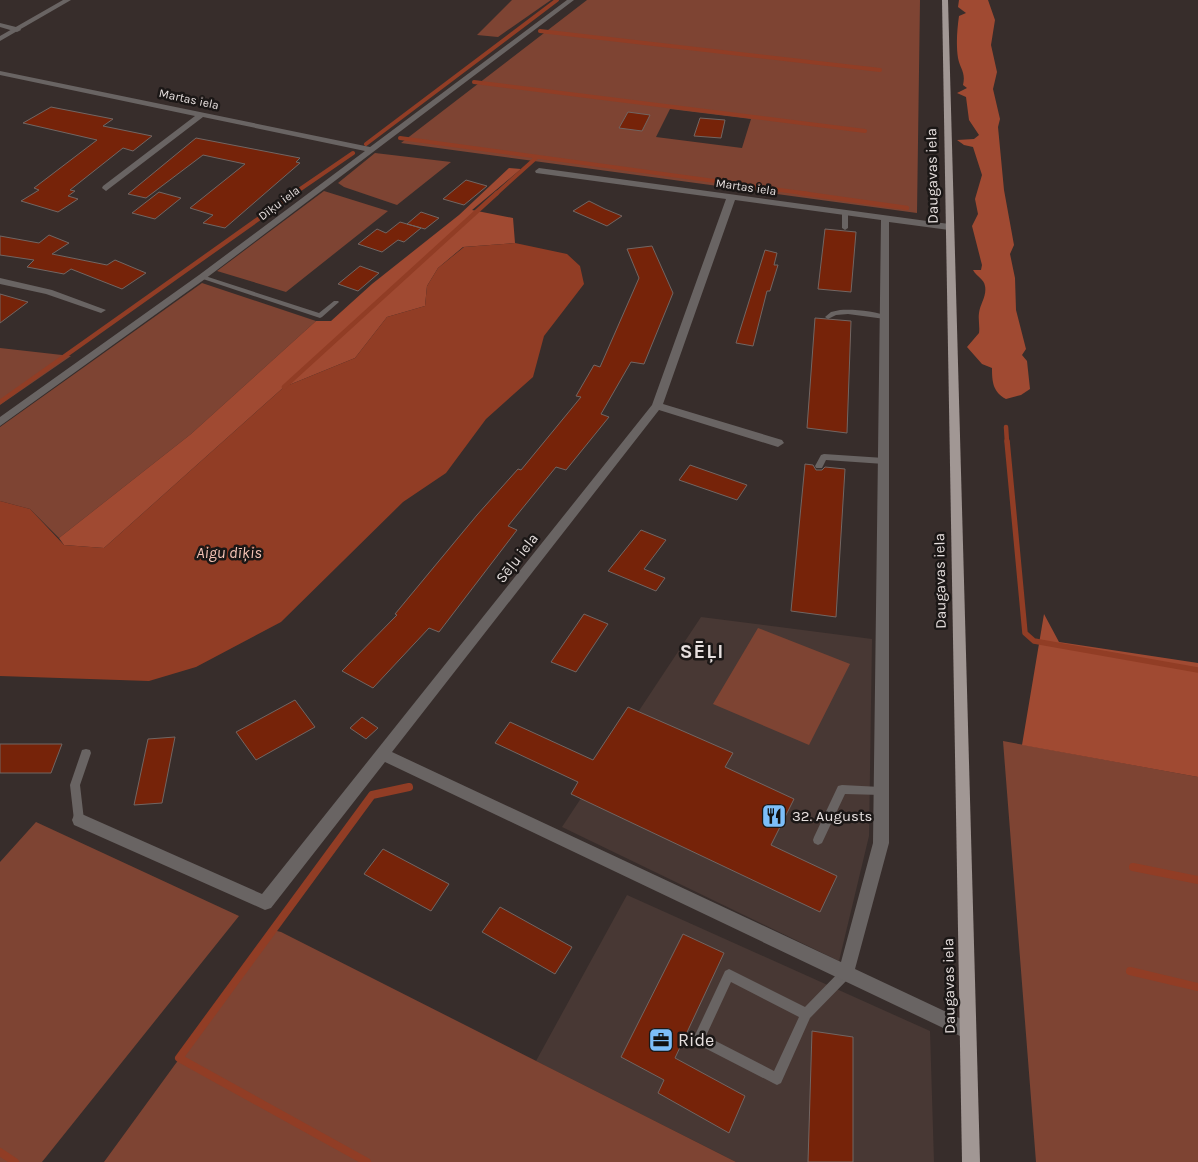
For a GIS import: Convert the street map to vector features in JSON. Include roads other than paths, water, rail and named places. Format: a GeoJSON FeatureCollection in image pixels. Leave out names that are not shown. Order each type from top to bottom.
{"type":"FeatureCollection","features":[{"type":"Feature","properties":{"kind":"main road","name":"Daugavas iela"},"geometry":{"type":"LineString","coordinates":[[945,0],[966,1030],[971,1162]]}},
{"type":"Feature","properties":{"kind":"street"},"geometry":{"type":"LineString","coordinates":[[0,39],[68,0]]}},
{"type":"Feature","properties":{"kind":"street","name":"Dīķu iela"},"geometry":{"type":"LineString","coordinates":[[0,422],[202,277],[571,0]]}},
{"type":"Feature","properties":{"kind":"street"},"geometry":{"type":"LineString","coordinates":[[0,25],[18,30]]}},
{"type":"Feature","properties":{"kind":"street","name":"Martas iela"},"geometry":{"type":"LineString","coordinates":[[0,73],[373,150]]}},
{"type":"Feature","properties":{"kind":"street"},"geometry":{"type":"LineString","coordinates":[[106,188],[201,115]]}},
{"type":"Feature","properties":{"kind":"street","name":"Martas iela"},"geometry":{"type":"LineString","coordinates":[[539,171],[885,220],[949,227]]}},
{"type":"Feature","properties":{"kind":"street","name":"Sēļu iela"},"geometry":{"type":"LineString","coordinates":[[80,820],[265,903],[657,406],[731,198]]}},
{"type":"Feature","properties":{"kind":"street"},"geometry":{"type":"LineString","coordinates":[[846,973],[881,843],[885,220]]}},
{"type":"Feature","properties":{"kind":"street"},"geometry":{"type":"LineString","coordinates":[[0,281],[49,292],[101,310]]}},
{"type":"Feature","properties":{"kind":"street"},"geometry":{"type":"LineString","coordinates":[[657,406],[778,443]]}},
{"type":"Feature","properties":{"kind":"street"},"geometry":{"type":"LineString","coordinates":[[382,754],[966,1030]]}},
{"type":"Feature","properties":{"kind":"lane"},"geometry":{"type":"LineString","coordinates":[[845,214],[845,228]]}},
{"type":"Feature","properties":{"kind":"lane"},"geometry":{"type":"LineString","coordinates":[[202,277],[320,316],[336,302]]}},
{"type":"Feature","properties":{"kind":"lane"},"geometry":{"type":"LineString","coordinates":[[828,317],[841,312],[885,317]]}},
{"type":"Feature","properties":{"kind":"lane"},"geometry":{"type":"LineString","coordinates":[[819,466],[819,462],[824,457],[833,456],[884,461]]}},
{"type":"Feature","properties":{"kind":"lane"},"geometry":{"type":"LineString","coordinates":[[80,820],[75,785],[86,753]]}},
{"type":"Feature","properties":{"kind":"lane"},"geometry":{"type":"LineString","coordinates":[[818,840],[842,789],[881,791]]}},
{"type":"Feature","properties":{"kind":"lane"},"geometry":{"type":"LineString","coordinates":[[806,1014],[729,975],[699,1039],[777,1079],[806,1014],[846,973]]}},
{"type":"Feature","properties":{"kind":"water","name":"Aigu dīķis"},"geometry":{"type":"Polygon","coordinates":[[[515,243],[567,254],[580,266],[584,284],[544,336],[533,377],[486,419],[446,473],[403,502],[281,622],[196,667],[149,681],[0,676],[0,501],[30,509],[64,545],[104,548],[284,387],[355,358],[387,317],[425,306],[427,286],[438,268],[464,247],[515,243]]]}},
{"type":"Feature","properties":{"kind":"waterway"},"geometry":{"type":"LineString","coordinates":[[366,144],[557,0]]}},
{"type":"Feature","properties":{"kind":"waterway"},"geometry":{"type":"LineString","coordinates":[[540,31],[880,70]]}},
{"type":"Feature","properties":{"kind":"waterway"},"geometry":{"type":"LineString","coordinates":[[474,82],[865,131]]}},
{"type":"Feature","properties":{"kind":"waterway"},"geometry":{"type":"LineString","coordinates":[[400,138],[809,194]]}},
{"type":"Feature","properties":{"kind":"waterway"},"geometry":{"type":"LineString","coordinates":[[293,194],[353,153]]}},
{"type":"Feature","properties":{"kind":"waterway"},"geometry":{"type":"LineString","coordinates":[[496,194],[537,157]]}},
{"type":"Feature","properties":{"kind":"waterway"},"geometry":{"type":"LineString","coordinates":[[0,402],[295,193]]}},
{"type":"Feature","properties":{"kind":"waterway"},"geometry":{"type":"LineString","coordinates":[[284,387],[497,193]]}},
{"type":"Feature","properties":{"kind":"waterway"},"geometry":{"type":"LineString","coordinates":[[800,193],[907,208]]}},
{"type":"Feature","properties":{"kind":"waterway"},"geometry":{"type":"LineString","coordinates":[[1006,427],[1007,442]]}},
{"type":"Feature","properties":{"kind":"waterway"},"geometry":{"type":"LineString","coordinates":[[1007,441],[1025,633],[1034,641],[1198,670]]}},
{"type":"Feature","properties":{"kind":"waterway"},"geometry":{"type":"LineString","coordinates":[[367,1162],[179,1058],[372,795],[409,787]]}},
{"type":"Feature","properties":{"kind":"waterway"},"geometry":{"type":"LineString","coordinates":[[1133,867],[1198,880]]}},
{"type":"Feature","properties":{"kind":"waterway"},"geometry":{"type":"LineString","coordinates":[[1130,971],[1198,987]]}},
{"type":"Feature","properties":{"kind":"waterway"},"geometry":{"type":"LineString","coordinates":[[0,1152],[15,1162]]}},
{"type":"Feature","properties":{"kind":"place","name":"32. Augusts"},"geometry":{"type":"Point","coordinates":[774,816]}},
{"type":"Feature","properties":{"kind":"place","name":"Ride"},"geometry":{"type":"Point","coordinates":[661,1040]}},
{"type":"Feature","properties":{"kind":"district","name":"SĒĻI"},"geometry":{"type":"Point","coordinates":[702,651]}}]}
